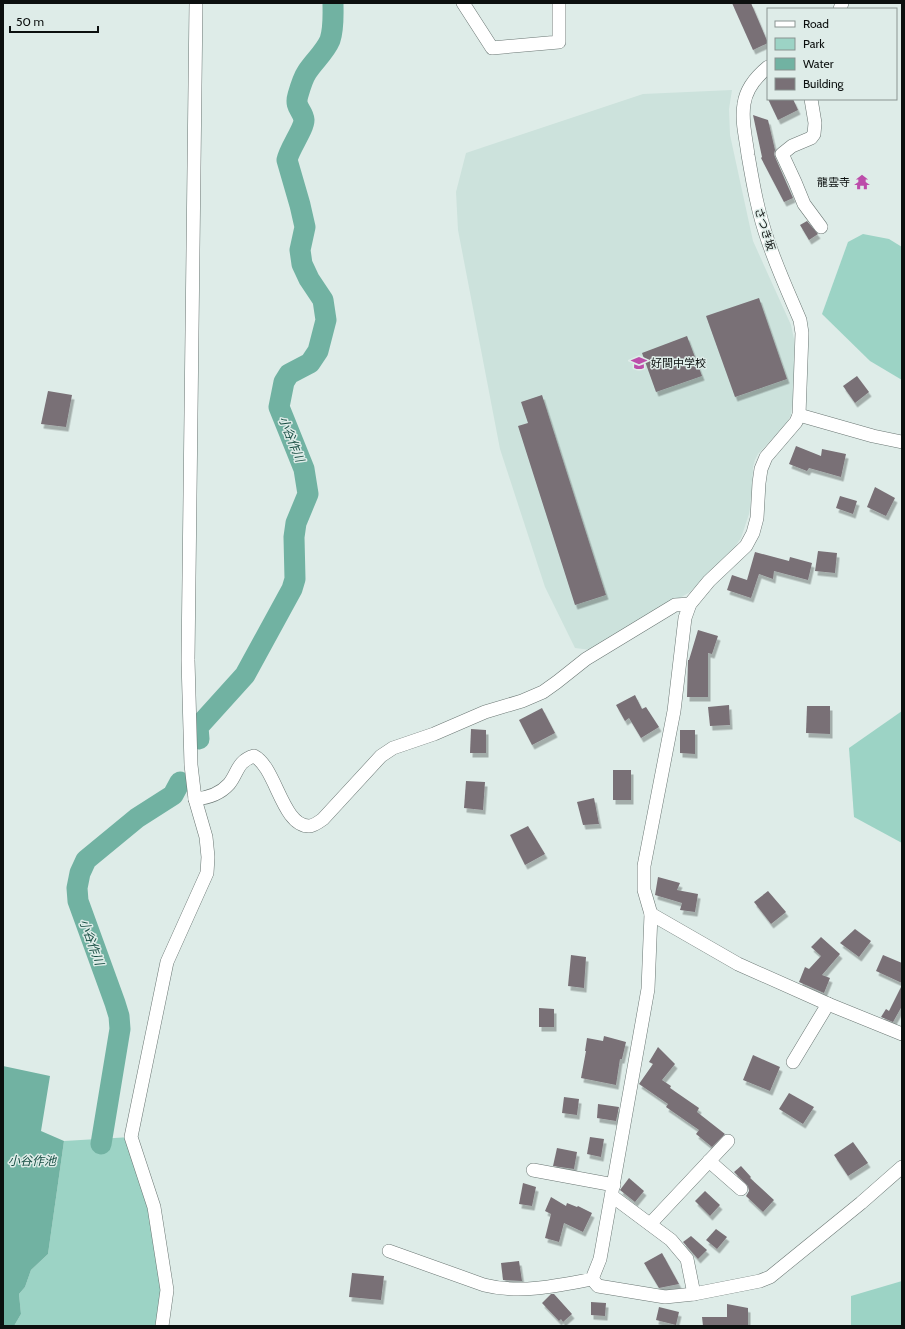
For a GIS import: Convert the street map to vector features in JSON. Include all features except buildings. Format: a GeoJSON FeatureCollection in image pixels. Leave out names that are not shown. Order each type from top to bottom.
{"type":"FeatureCollection","features":[{"type":"Feature","properties":{"kind":"street"},"geometry":{"type":"LineString","coordinates":[[162,1326],[167,1290],[154,1207],[131,1137],[167,962],[207,873],[208,857],[206,837],[195,799],[191,765],[188,660],[196,3]]}},
{"type":"Feature","properties":{"kind":"street"},"geometry":{"type":"LineString","coordinates":[[464,3],[492,48],[559,42],[559,3]]}},
{"type":"Feature","properties":{"kind":"street","name":"さつき坂"},"geometry":{"type":"LineString","coordinates":[[767,68],[758,76],[748,91],[744,103],[743,122],[754,188],[761,219],[768,241],[800,320],[802,333],[799,415]]}},
{"type":"Feature","properties":{"kind":"street"},"geometry":{"type":"LineString","coordinates":[[811,100],[815,123],[814,134],[811,138],[792,146],[782,154],[804,204],[822,227]]}},
{"type":"Feature","properties":{"kind":"street"},"geometry":{"type":"LineString","coordinates":[[592,1279],[600,1259],[648,989],[651,914],[644,890],[644,866],[674,711],[685,618],[690,604],[710,581],[746,546],[753,533],[757,518],[758,482],[761,469],[766,457],[796,422],[799,415],[873,436],[902,442]]}},
{"type":"Feature","properties":{"kind":"street"},"geometry":{"type":"LineString","coordinates":[[195,799],[215,795],[229,784],[237,769],[246,758],[254,756],[259,759],[274,783],[286,809],[293,818],[303,825],[310,826],[323,820],[381,756],[393,748],[434,734],[485,712],[522,701],[543,692],[586,659],[675,606],[690,604]]}},
{"type":"Feature","properties":{"kind":"street"},"geometry":{"type":"LineString","coordinates":[[651,914],[738,964],[828,1004],[902,1034]]}},
{"type":"Feature","properties":{"kind":"street"},"geometry":{"type":"LineString","coordinates":[[793,1062],[828,1004]]}},
{"type":"Feature","properties":{"kind":"street"},"geometry":{"type":"LineString","coordinates":[[650,1224],[728,1141]]}},
{"type":"Feature","properties":{"kind":"street"},"geometry":{"type":"LineString","coordinates":[[709,1161],[741,1189]]}},
{"type":"Feature","properties":{"kind":"street"},"geometry":{"type":"LineString","coordinates":[[592,1279],[598,1286],[665,1297],[694,1294],[760,1281],[770,1277],[861,1203],[902,1167]]}},
{"type":"Feature","properties":{"kind":"street"},"geometry":{"type":"LineString","coordinates":[[533,1170],[613,1190],[650,1224],[671,1240],[687,1259],[694,1294]]}},
{"type":"Feature","properties":{"kind":"street"},"geometry":{"type":"LineString","coordinates":[[389,1251],[496,1288],[526,1289],[569,1284],[592,1279]]}},
{"type":"Feature","properties":{"kind":"shaded area","name":"好間中学校"},"geometry":{"type":"Polygon","coordinates":[[[732,90],[729,109],[730,135],[753,241],[791,325],[794,339],[794,386],[791,415],[786,424],[758,454],[755,460],[753,467],[752,493],[749,514],[741,538],[734,548],[690,592],[591,650],[575,648],[545,587],[500,449],[458,230],[456,192],[466,153],[643,94],[732,90]]]}},
{"type":"Feature","properties":{"kind":"green space"},"geometry":{"type":"Polygon","coordinates":[[[863,234],[889,239],[902,247],[902,380],[870,361],[822,314],[848,242],[863,234]]]}},
{"type":"Feature","properties":{"kind":"green space"},"geometry":{"type":"Polygon","coordinates":[[[902,711],[902,843],[854,817],[849,748],[902,711]]]}},
{"type":"Feature","properties":{"kind":"green space"},"geometry":{"type":"Polygon","coordinates":[[[131,1137],[167,1290],[162,1326],[14,1326],[21,1314],[19,1294],[25,1287],[31,1270],[48,1254],[64,1141],[131,1137]]]}},
{"type":"Feature","properties":{"kind":"green space"},"geometry":{"type":"Polygon","coordinates":[[[902,1281],[902,1326],[851,1326],[851,1296],[902,1281]]]}},
{"type":"Feature","properties":{"kind":"water","name":"小谷作池"},"geometry":{"type":"Polygon","coordinates":[[[3,1066],[50,1076],[41,1131],[64,1141],[48,1254],[31,1270],[25,1287],[19,1294],[21,1314],[14,1326],[3,1326],[3,1066]]]}},
{"type":"Feature","properties":{"kind":"waterway","name":"小谷作川"},"geometry":{"type":"LineString","coordinates":[[199,739],[198,727],[245,675],[292,589],[295,579],[294,537],[296,523],[308,494],[304,469],[279,407],[284,382],[289,374],[310,363],[318,351],[326,320],[323,300],[309,279],[302,264],[300,250],[305,227],[287,160],[304,120],[297,103],[299,92],[306,74],[330,40],[333,26],[333,3]]}},
{"type":"Feature","properties":{"kind":"waterway","name":"小谷作川"},"geometry":{"type":"LineString","coordinates":[[101,1144],[120,1029],[119,1016],[78,901],[77,888],[80,873],[86,860],[137,818],[173,795],[180,782]]}},
{"type":"Feature","properties":{"kind":"place","name":"龍雲寺"},"geometry":{"type":"Point","coordinates":[862,182]}},
{"type":"Feature","properties":{"kind":"place","name":"好間中学校"},"geometry":{"type":"Point","coordinates":[639,363]}}]}
